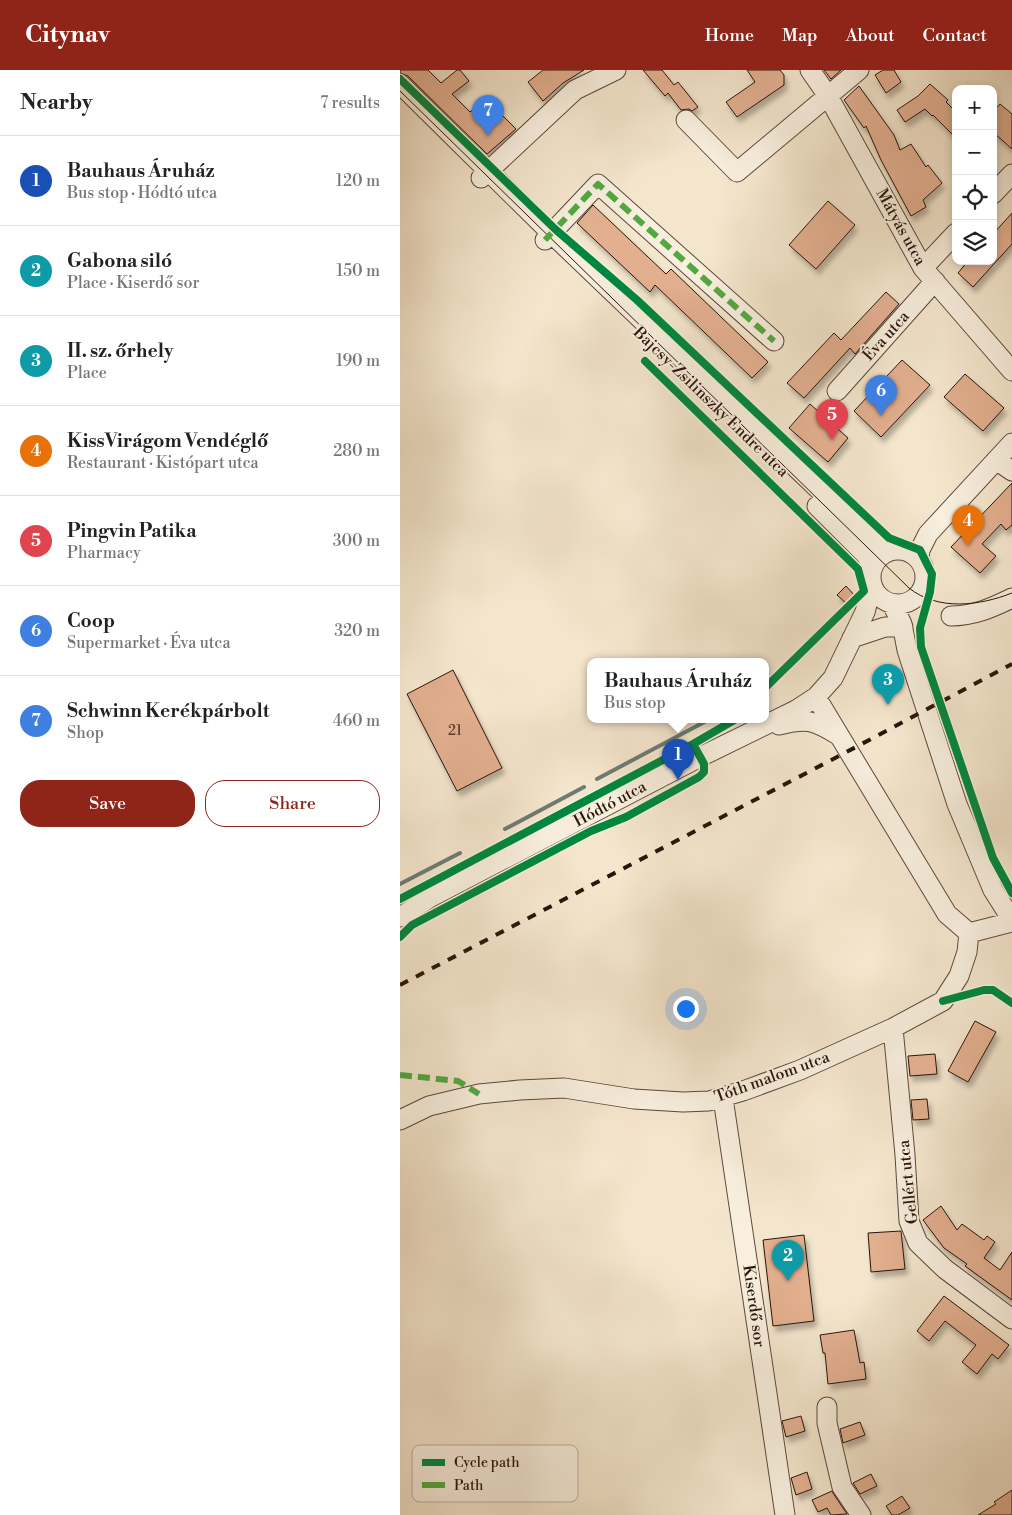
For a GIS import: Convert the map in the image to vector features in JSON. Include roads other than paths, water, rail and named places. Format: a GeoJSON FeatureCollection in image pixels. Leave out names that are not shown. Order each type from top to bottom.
{"type":"FeatureCollection","features":[{"type":"Feature","properties":{"kind":"street"},"geometry":{"type":"LineString","coordinates":[[485,174],[575,90],[616,70]]}},
{"type":"Feature","properties":{"kind":"street","name":"Mátyás utca"},"geometry":{"type":"LineString","coordinates":[[810,70],[828,96],[929,275],[1012,371]]}},
{"type":"Feature","properties":{"kind":"street"},"geometry":{"type":"LineString","coordinates":[[686,120],[737,172],[859,70]]}},
{"type":"Feature","properties":{"kind":"street","name":"Bajcsy-Zsilinszky Endre utca"},"geometry":{"type":"LineString","coordinates":[[402,94],[548,236],[866,555],[883,564]]}},
{"type":"Feature","properties":{"kind":"street"},"geometry":{"type":"LineString","coordinates":[[997,190],[1012,174]]}},
{"type":"Feature","properties":{"kind":"street"},"geometry":{"type":"LineString","coordinates":[[548,236],[598,184],[774,341]]}},
{"type":"Feature","properties":{"kind":"street","name":"Éva utca"},"geometry":{"type":"LineString","coordinates":[[837,391],[929,275],[952,239]]}},
{"type":"Feature","properties":{"kind":"street"},"geometry":{"type":"LineString","coordinates":[[928,534],[920,550],[919,558],[925,572],[923,588],[918,595],[901,602],[883,600],[876,594],[883,564],[928,534],[1012,443]]}},
{"type":"Feature","properties":{"kind":"street"},"geometry":{"type":"LineString","coordinates":[[996,460],[1012,471]]}},
{"type":"Feature","properties":{"kind":"street"},"geometry":{"type":"LineString","coordinates":[[883,564],[909,552],[919,558]]}},
{"type":"Feature","properties":{"kind":"street","name":"Hódtó utca"},"geometry":{"type":"LineString","coordinates":[[400,917],[431,897],[700,756],[796,710],[816,697],[833,678],[865,612],[883,564]]}},
{"type":"Feature","properties":{"kind":"street"},"geometry":{"type":"LineString","coordinates":[[951,616],[966,616],[986,610],[1012,598]]}},
{"type":"Feature","properties":{"kind":"street"},"geometry":{"type":"LineString","coordinates":[[816,697],[947,914],[969,933],[1012,921],[992,890],[957,804],[906,650],[901,602]]}},
{"type":"Feature","properties":{"kind":"street"},"geometry":{"type":"LineString","coordinates":[[852,638],[885,627],[902,625]]}},
{"type":"Feature","properties":{"kind":"street"},"geometry":{"type":"LineString","coordinates":[[749,733],[802,721],[819,724],[839,736]]}},
{"type":"Feature","properties":{"kind":"street","name":"Tóth malom utca"},"geometry":{"type":"LineString","coordinates":[[400,1120],[429,1106],[478,1094],[520,1090],[564,1088],[634,1099],[684,1102],[709,1101],[743,1092],[800,1070],[893,1028],[943,1001],[959,976],[967,952],[969,933]]}},
{"type":"Feature","properties":{"kind":"street","name":"Gellért utca"},"geometry":{"type":"LineString","coordinates":[[893,1028],[909,1221],[918,1243],[945,1269],[1012,1319]]}},
{"type":"Feature","properties":{"kind":"street","name":"Kiserdő sor"},"geometry":{"type":"LineString","coordinates":[[723,1098],[785,1515]]}},
{"type":"Feature","properties":{"kind":"street"},"geometry":{"type":"LineString","coordinates":[[827,1407],[827,1423],[842,1487],[861,1515]]}},
{"type":"Feature","properties":{"kind":"waterway"},"geometry":{"type":"LineString","coordinates":[[597,779],[702,723]]}},
{"type":"Feature","properties":{"kind":"waterway"},"geometry":{"type":"LineString","coordinates":[[505,829],[584,787]]}},
{"type":"Feature","properties":{"kind":"waterway"},"geometry":{"type":"LineString","coordinates":[[400,884],[460,853]]}},
{"type":"Feature","properties":{"kind":"tram line"},"geometry":{"type":"LineString","coordinates":[[400,91],[909,588],[933,600],[959,604],[986,601],[1012,593]]}},
{"type":"Feature","properties":{"kind":"railway"},"geometry":{"type":"LineString","coordinates":[[400,985],[1012,664]]}},
{"type":"Feature","properties":{"kind":"place","name":"Schwinn Kerékpárbolt"},"geometry":{"type":"Point","coordinates":[488,136]}},
{"type":"Feature","properties":{"kind":"place","name":"Coop"},"geometry":{"type":"Point","coordinates":[881,416]}},
{"type":"Feature","properties":{"kind":"place","name":"Pingvin Patika"},"geometry":{"type":"Point","coordinates":[832,440]}},
{"type":"Feature","properties":{"kind":"place","name":"KissVirágom Vendéglő"},"geometry":{"type":"Point","coordinates":[968,546]}},
{"type":"Feature","properties":{"kind":"place","name":"II. sz. őrhely"},"geometry":{"type":"Point","coordinates":[888,705]}},
{"type":"Feature","properties":{"kind":"place","name":"Bauhaus Áruház"},"geometry":{"type":"Point","coordinates":[678,780]}},
{"type":"Feature","properties":{"kind":"place","name":"Gabona siló"},"geometry":{"type":"Point","coordinates":[788,1281]}}]}
